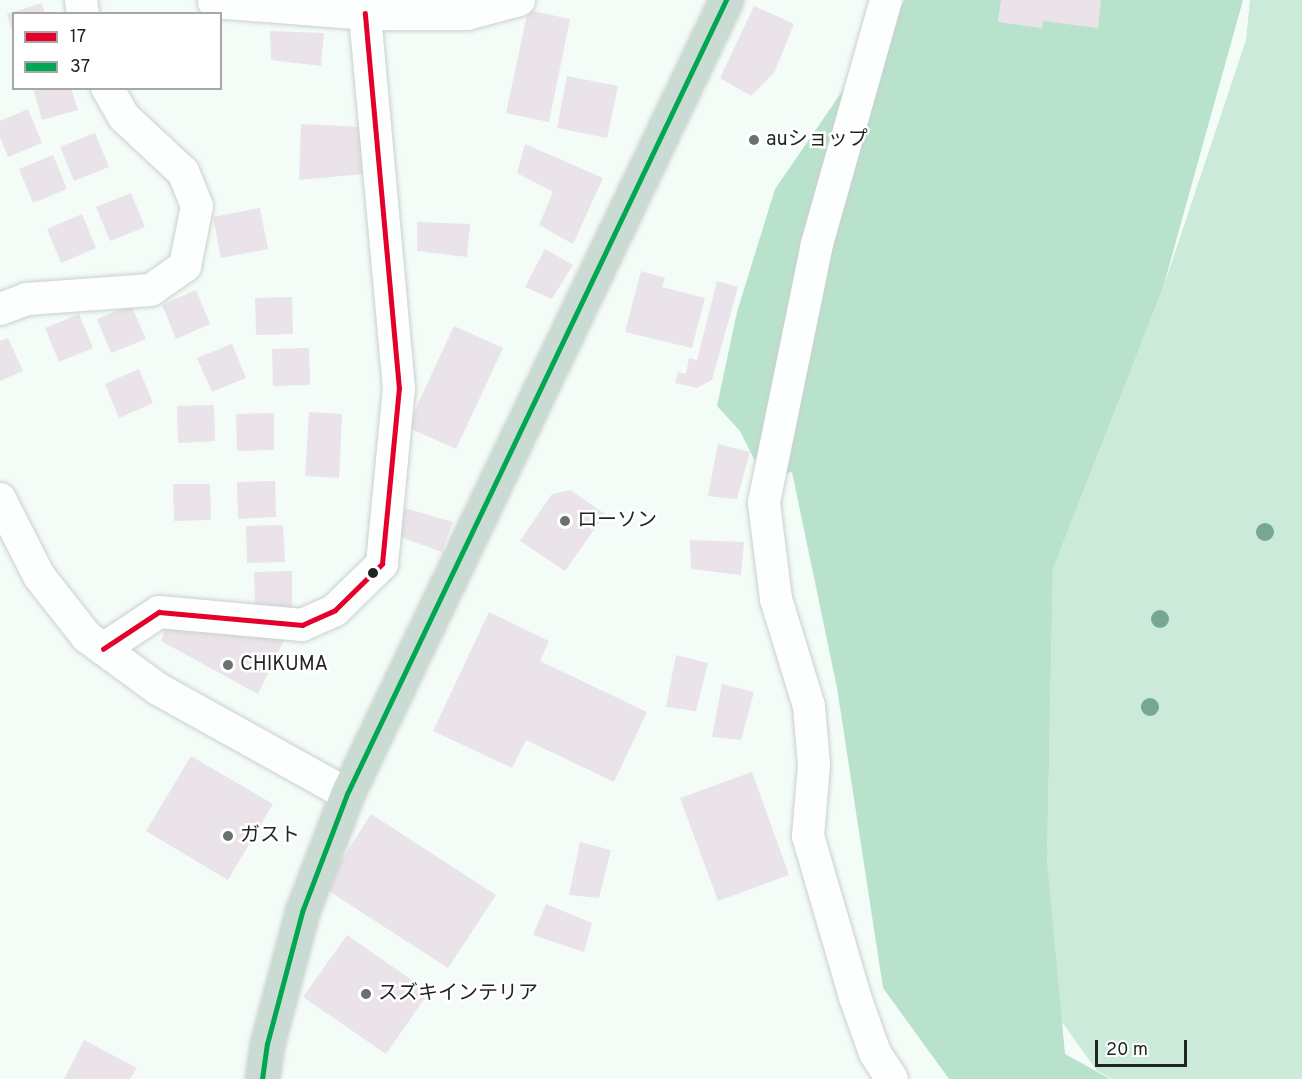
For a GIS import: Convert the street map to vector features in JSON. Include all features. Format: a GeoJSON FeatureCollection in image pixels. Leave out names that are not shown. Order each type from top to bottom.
{"type":"FeatureCollection","features":[{"type":"Feature","properties":{"kind":"highway"},"geometry":{"type":"LineString","coordinates":[[262,1079],[267,1044],[302,912],[347,794],[726,0]]}},
{"type":"Feature","properties":{"kind":"street"},"geometry":{"type":"LineString","coordinates":[[214,2],[365,14],[466,14],[519,0]]}},
{"type":"Feature","properties":{"kind":"street"},"geometry":{"type":"LineString","coordinates":[[886,0],[817,244],[764,503],[776,599],[809,706],[814,765],[808,836],[855,997],[875,1053],[892,1079]]}},
{"type":"Feature","properties":{"kind":"street"},"geometry":{"type":"LineString","coordinates":[[102,649],[159,612],[302,625],[335,610],[382,564],[399,389],[365,14]]}},
{"type":"Feature","properties":{"kind":"street"},"geometry":{"type":"LineString","coordinates":[[0,309],[27,299],[151,290],[185,266],[197,206],[183,172],[124,117],[107,90]]}},
{"type":"Feature","properties":{"kind":"street"},"geometry":{"type":"LineString","coordinates":[[0,499],[39,576],[87,637],[158,689],[347,794]]}},
{"type":"Feature","properties":{"kind":"green space"},"geometry":{"type":"Polygon","coordinates":[[[905,0],[1243,0],[1163,288],[1053,569],[1047,862],[1065,1054],[1110,1079],[949,1079],[883,988],[837,688],[792,472],[764,479],[740,431],[717,406],[737,312],[775,189],[905,0]]]}},
{"type":"Feature","properties":{"kind":"green space"},"geometry":{"type":"Polygon","coordinates":[[[1250,0],[1302,0],[1302,1079],[1112,1079],[1097,1071],[1044,997],[1053,569],[1163,288],[1246,40],[1250,0]]]}},
{"type":"Feature","properties":{"kind":"building"},"geometry":{"type":"Polygon","coordinates":[[[1001,0],[1101,0],[1098,28],[1043,21],[1042,28],[998,22],[1001,0]]]}},
{"type":"Feature","properties":{"kind":"building"},"geometry":{"type":"Polygon","coordinates":[[[42,3],[44,12],[13,12],[42,3]]]}},
{"type":"Feature","properties":{"kind":"building"},"geometry":{"type":"Polygon","coordinates":[[[754,6],[794,24],[774,73],[751,96],[720,78],[754,6]]]}},
{"type":"Feature","properties":{"kind":"building"},"geometry":{"type":"Polygon","coordinates":[[[528,10],[570,19],[549,122],[506,113],[528,10]]]}},
{"type":"Feature","properties":{"kind":"building"},"geometry":{"type":"Polygon","coordinates":[[[12,12],[12,32],[7,14],[12,12]]]}},
{"type":"Feature","properties":{"kind":"building"},"geometry":{"type":"Polygon","coordinates":[[[270,31],[324,33],[321,66],[271,60],[270,31]]]}},
{"type":"Feature","properties":{"kind":"building"},"geometry":{"type":"Polygon","coordinates":[[[567,76],[618,86],[607,138],[557,128],[567,76]]]}},
{"type":"Feature","properties":{"kind":"building"},"geometry":{"type":"Polygon","coordinates":[[[34,90],[72,90],[78,110],[42,120],[34,90]]]}},
{"type":"Feature","properties":{"kind":"building"},"geometry":{"type":"Polygon","coordinates":[[[28,109],[42,143],[8,157],[0,137],[0,121],[28,109]]]}},
{"type":"Feature","properties":{"kind":"building"},"geometry":{"type":"Polygon","coordinates":[[[301,124],[362,127],[363,174],[299,180],[301,124]]]}},
{"type":"Feature","properties":{"kind":"building"},"geometry":{"type":"Polygon","coordinates":[[[95,133],[109,167],[74,181],[60,147],[95,133]]]}},
{"type":"Feature","properties":{"kind":"building"},"geometry":{"type":"Polygon","coordinates":[[[525,144],[603,178],[573,244],[539,225],[553,192],[517,173],[525,144]]]}},
{"type":"Feature","properties":{"kind":"building"},"geometry":{"type":"Polygon","coordinates":[[[53,155],[67,189],[33,203],[19,169],[53,155]]]}},
{"type":"Feature","properties":{"kind":"building"},"geometry":{"type":"Polygon","coordinates":[[[131,193],[145,227],[110,241],[96,207],[131,193]]]}},
{"type":"Feature","properties":{"kind":"building"},"geometry":{"type":"Polygon","coordinates":[[[260,208],[268,249],[221,258],[213,217],[260,208]]]}},
{"type":"Feature","properties":{"kind":"building"},"geometry":{"type":"Polygon","coordinates":[[[82,214],[96,248],[61,263],[47,229],[82,214]]]}},
{"type":"Feature","properties":{"kind":"building"},"geometry":{"type":"Polygon","coordinates":[[[417,222],[470,224],[467,257],[417,251],[417,222]]]}},
{"type":"Feature","properties":{"kind":"building"},"geometry":{"type":"Polygon","coordinates":[[[545,249],[573,265],[552,299],[525,287],[545,249]]]}},
{"type":"Feature","properties":{"kind":"building"},"geometry":{"type":"Polygon","coordinates":[[[641,271],[665,278],[662,287],[705,298],[692,348],[625,332],[641,271]]]}},
{"type":"Feature","properties":{"kind":"building"},"geometry":{"type":"Polygon","coordinates":[[[717,281],[738,287],[712,380],[697,388],[675,383],[678,372],[686,374],[689,358],[697,360],[717,281]]]}},
{"type":"Feature","properties":{"kind":"building"},"geometry":{"type":"Polygon","coordinates":[[[196,290],[210,324],[176,339],[162,305],[196,290]]]}},
{"type":"Feature","properties":{"kind":"building"},"geometry":{"type":"Polygon","coordinates":[[[292,297],[293,334],[256,335],[255,298],[292,297]]]}},
{"type":"Feature","properties":{"kind":"building"},"geometry":{"type":"Polygon","coordinates":[[[131,305],[146,339],[111,353],[97,319],[131,305]]]}},
{"type":"Feature","properties":{"kind":"building"},"geometry":{"type":"Polygon","coordinates":[[[79,314],[93,348],[59,362],[45,328],[79,314]]]}},
{"type":"Feature","properties":{"kind":"building"},"geometry":{"type":"Polygon","coordinates":[[[454,326],[503,348],[456,449],[407,427],[454,326]]]}},
{"type":"Feature","properties":{"kind":"building"},"geometry":{"type":"Polygon","coordinates":[[[8,338],[23,371],[0,381],[0,341],[8,338]]]}},
{"type":"Feature","properties":{"kind":"building"},"geometry":{"type":"Polygon","coordinates":[[[232,344],[246,378],[212,392],[197,358],[232,344]]]}},
{"type":"Feature","properties":{"kind":"building"},"geometry":{"type":"Polygon","coordinates":[[[309,348],[310,385],[273,386],[272,349],[309,348]]]}},
{"type":"Feature","properties":{"kind":"building"},"geometry":{"type":"Polygon","coordinates":[[[139,369],[153,403],[119,418],[105,384],[139,369]]]}},
{"type":"Feature","properties":{"kind":"building"},"geometry":{"type":"Polygon","coordinates":[[[214,405],[215,441],[178,443],[177,406],[214,405]]]}},
{"type":"Feature","properties":{"kind":"building"},"geometry":{"type":"Polygon","coordinates":[[[309,412],[342,414],[339,478],[305,476],[309,412]]]}},
{"type":"Feature","properties":{"kind":"building"},"geometry":{"type":"Polygon","coordinates":[[[274,413],[274,450],[237,451],[236,414],[274,413]]]}},
{"type":"Feature","properties":{"kind":"building"},"geometry":{"type":"Polygon","coordinates":[[[718,444],[750,452],[737,499],[708,496],[718,444]]]}},
{"type":"Feature","properties":{"kind":"building"},"geometry":{"type":"Polygon","coordinates":[[[275,481],[276,517],[238,519],[237,482],[275,481]]]}},
{"type":"Feature","properties":{"kind":"building"},"geometry":{"type":"Polygon","coordinates":[[[173,484],[210,484],[211,520],[174,521],[173,484]]]}},
{"type":"Feature","properties":{"kind":"building"},"geometry":{"type":"Polygon","coordinates":[[[570,490],[605,514],[565,571],[520,541],[552,494],[570,490]]]}},
{"type":"Feature","properties":{"kind":"building"},"geometry":{"type":"Polygon","coordinates":[[[401,507],[453,522],[442,552],[395,535],[401,507]]]}},
{"type":"Feature","properties":{"kind":"building"},"geometry":{"type":"Polygon","coordinates":[[[283,525],[285,562],[247,563],[246,526],[283,525]]]}},
{"type":"Feature","properties":{"kind":"building"},"geometry":{"type":"Polygon","coordinates":[[[690,540],[744,542],[741,575],[691,569],[690,540]]]}},
{"type":"Feature","properties":{"kind":"building"},"geometry":{"type":"Polygon","coordinates":[[[292,571],[292,608],[255,609],[254,572],[292,571]]]}},
{"type":"Feature","properties":{"kind":"building"},"geometry":{"type":"Polygon","coordinates":[[[489,612],[549,641],[540,661],[647,712],[614,782],[526,740],[512,768],[433,731],[489,612]]]}},
{"type":"Feature","properties":{"kind":"building"},"geometry":{"type":"Polygon","coordinates":[[[170,615],[285,638],[258,694],[161,641],[170,615]]]}},
{"type":"Feature","properties":{"kind":"building"},"geometry":{"type":"Polygon","coordinates":[[[676,655],[708,663],[696,711],[666,707],[676,655]]]}},
{"type":"Feature","properties":{"kind":"building"},"geometry":{"type":"Polygon","coordinates":[[[722,684],[754,692],[741,740],[712,737],[722,684]]]}},
{"type":"Feature","properties":{"kind":"building"},"geometry":{"type":"Polygon","coordinates":[[[191,756],[273,804],[228,880],[146,831],[191,756]]]}},
{"type":"Feature","properties":{"kind":"building"},"geometry":{"type":"Polygon","coordinates":[[[752,772],[789,875],[718,901],[680,798],[752,772]]]}},
{"type":"Feature","properties":{"kind":"building"},"geometry":{"type":"Polygon","coordinates":[[[371,814],[496,895],[448,968],[324,888],[371,814]]]}},
{"type":"Feature","properties":{"kind":"building"},"geometry":{"type":"Polygon","coordinates":[[[580,842],[611,850],[599,898],[569,895],[580,842]]]}},
{"type":"Feature","properties":{"kind":"building"},"geometry":{"type":"Polygon","coordinates":[[[546,904],[592,923],[584,952],[533,935],[546,904]]]}},
{"type":"Feature","properties":{"kind":"building","name":"スズキインテリア"},"geometry":{"type":"Polygon","coordinates":[[[347,935],[429,992],[386,1054],[303,997],[347,935]]]}},
{"type":"Feature","properties":{"kind":"building"},"geometry":{"type":"Polygon","coordinates":[[[84,1040],[137,1068],[130,1079],[64,1079],[84,1040]]]}},
{"type":"Feature","properties":{"kind":"transit line","name":"37"},"geometry":{"type":"LineString","coordinates":[[262,1079],[267,1044],[302,912],[347,794],[726,0]]}},
{"type":"Feature","properties":{"kind":"transit line","name":"17"},"geometry":{"type":"LineString","coordinates":[[103,649],[159,612],[302,625],[335,610],[382,564],[399,389],[365,14]]}},
{"type":"Feature","properties":{"kind":"place","name":"auショップ"},"geometry":{"type":"Point","coordinates":[754,140]}},
{"type":"Feature","properties":{"kind":"place","name":"ローソン"},"geometry":{"type":"Point","coordinates":[565,521]}},
{"type":"Feature","properties":{"kind":"place","name":"CHIKUMA"},"geometry":{"type":"Point","coordinates":[228,665]}},
{"type":"Feature","properties":{"kind":"place","name":"ガスト"},"geometry":{"type":"Point","coordinates":[228,836]}},
{"type":"Feature","properties":{"kind":"place","name":"スズキインテリア"},"geometry":{"type":"Point","coordinates":[366,994]}}]}
